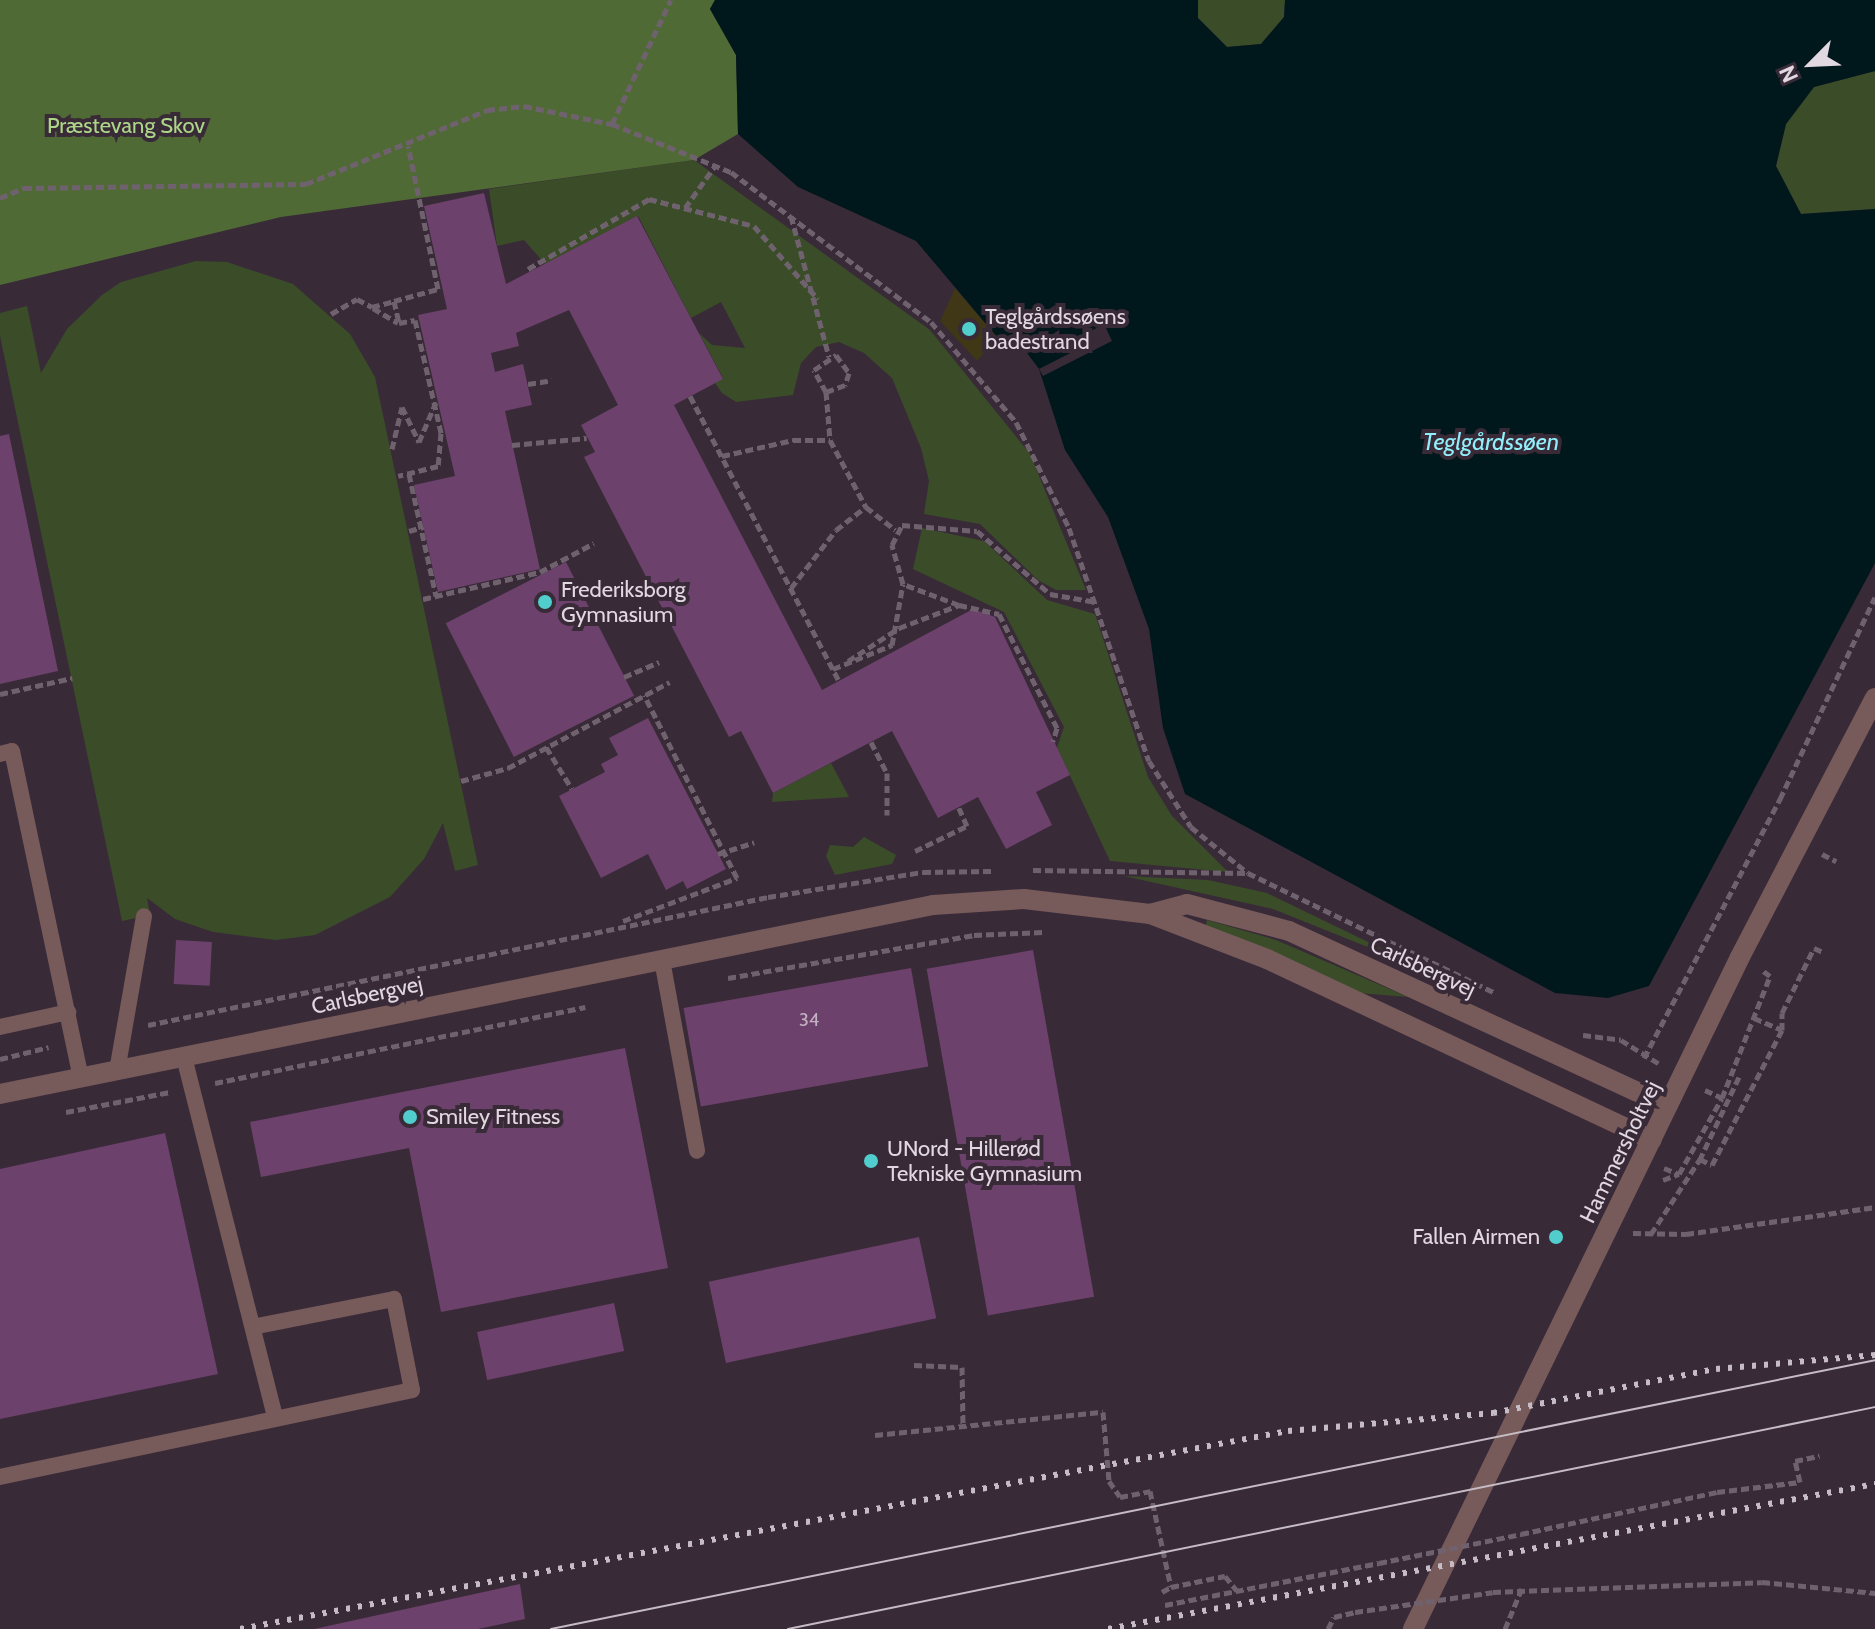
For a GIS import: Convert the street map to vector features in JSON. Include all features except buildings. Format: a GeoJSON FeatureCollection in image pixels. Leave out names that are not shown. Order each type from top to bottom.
{"type":"FeatureCollection","features":[{"type":"Feature","properties":{"kind":"street","name":"Hammersholtvej"},"geometry":{"type":"LineString","coordinates":[[1413,1629],[1668,1106],[1875,698]]}},
{"type":"Feature","properties":{"kind":"street","name":"Carlsbergvej"},"geometry":{"type":"LineString","coordinates":[[0,1094],[933,905],[1024,899],[1150,914],[1267,959],[1652,1140]]}},
{"type":"Feature","properties":{"kind":"street","name":"Carlsbergvej"},"geometry":{"type":"LineString","coordinates":[[1150,914],[1187,904],[1289,931],[1668,1106]]}},
{"type":"Feature","properties":{"kind":"lane"},"geometry":{"type":"LineString","coordinates":[[0,754],[12,751],[81,1078]]}},
{"type":"Feature","properties":{"kind":"lane"},"geometry":{"type":"LineString","coordinates":[[117,1071],[144,916]]}},
{"type":"Feature","properties":{"kind":"lane"},"geometry":{"type":"LineString","coordinates":[[662,960],[697,1151]]}},
{"type":"Feature","properties":{"kind":"lane"},"geometry":{"type":"LineString","coordinates":[[0,1027],[68,1012]]}},
{"type":"Feature","properties":{"kind":"lane"},"geometry":{"type":"LineString","coordinates":[[184,1057],[275,1417]]}},
{"type":"Feature","properties":{"kind":"lane"},"geometry":{"type":"LineString","coordinates":[[0,1477],[412,1390],[394,1299],[253,1327]]}},
{"type":"Feature","properties":{"kind":"path"},"geometry":{"type":"LineString","coordinates":[[612,124],[671,0]]}},
{"type":"Feature","properties":{"kind":"path"},"geometry":{"type":"LineString","coordinates":[[0,198],[24,188],[306,184],[407,146],[487,110],[524,106],[612,124],[715,166],[790,214],[931,322],[990,387],[1038,458],[1096,602],[1163,791],[1191,827],[1248,873],[1509,1000]]}},
{"type":"Feature","properties":{"kind":"path"},"geometry":{"type":"LineString","coordinates":[[372,307],[438,289],[407,146]]}},
{"type":"Feature","properties":{"kind":"path"},"geometry":{"type":"LineString","coordinates":[[685,208],[715,166]]}},
{"type":"Feature","properties":{"kind":"path"},"geometry":{"type":"LineString","coordinates":[[528,269],[649,199],[754,226],[818,299]]}},
{"type":"Feature","properties":{"kind":"path"},"geometry":{"type":"LineString","coordinates":[[790,214],[818,299],[829,357]]}},
{"type":"Feature","properties":{"kind":"path"},"geometry":{"type":"LineString","coordinates":[[603,225],[607,231]]}},
{"type":"Feature","properties":{"kind":"path"},"geometry":{"type":"LineString","coordinates":[[331,314],[357,299],[399,323],[415,320],[436,402],[438,466],[398,476]]}},
{"type":"Feature","properties":{"kind":"path"},"geometry":{"type":"LineString","coordinates":[[394,301],[399,323]]}},
{"type":"Feature","properties":{"kind":"path"},"geometry":{"type":"LineString","coordinates":[[826,392],[845,385],[849,373],[845,360],[829,357]]}},
{"type":"Feature","properties":{"kind":"path"},"geometry":{"type":"LineString","coordinates":[[829,357],[814,370],[826,392],[830,440],[866,507],[895,530],[903,584],[899,628],[892,645],[858,664],[848,661]]}},
{"type":"Feature","properties":{"kind":"path"},"geometry":{"type":"LineString","coordinates":[[528,384],[552,380]]}},
{"type":"Feature","properties":{"kind":"path"},"geometry":{"type":"LineString","coordinates":[[690,396],[839,681]]}},
{"type":"Feature","properties":{"kind":"path"},"geometry":{"type":"LineString","coordinates":[[392,449],[402,407],[419,442],[436,402]]}},
{"type":"Feature","properties":{"kind":"path"},"geometry":{"type":"LineString","coordinates":[[512,445],[587,438]]}},
{"type":"Feature","properties":{"kind":"path"},"geometry":{"type":"LineString","coordinates":[[722,456],[793,440],[830,440]]}},
{"type":"Feature","properties":{"kind":"path"},"geometry":{"type":"LineString","coordinates":[[409,474],[436,596]]}},
{"type":"Feature","properties":{"kind":"path"},"geometry":{"type":"LineString","coordinates":[[791,588],[836,530],[866,507]]}},
{"type":"Feature","properties":{"kind":"path"},"geometry":{"type":"LineString","coordinates":[[895,530],[922,522],[977,531],[1050,594],[1096,602]]}},
{"type":"Feature","properties":{"kind":"path"},"geometry":{"type":"LineString","coordinates":[[409,531],[422,528]]}},
{"type":"Feature","properties":{"kind":"path"},"geometry":{"type":"LineString","coordinates":[[423,599],[540,572],[594,543]]}},
{"type":"Feature","properties":{"kind":"path"},"geometry":{"type":"LineString","coordinates":[[903,584],[959,605],[999,614],[1057,728],[1053,741]]}},
{"type":"Feature","properties":{"kind":"path"},"geometry":{"type":"LineString","coordinates":[[1574,1034],[1621,1040],[1645,1056],[1780,799],[1875,597]]}},
{"type":"Feature","properties":{"kind":"path"},"geometry":{"type":"LineString","coordinates":[[833,669],[899,628],[959,605]]}},
{"type":"Feature","properties":{"kind":"path"},"geometry":{"type":"LineString","coordinates":[[624,677],[659,662]]}},
{"type":"Feature","properties":{"kind":"path"},"geometry":{"type":"LineString","coordinates":[[0,694],[72,678]]}},
{"type":"Feature","properties":{"kind":"path"},"geometry":{"type":"LineString","coordinates":[[461,781],[482,779],[670,682]]}},
{"type":"Feature","properties":{"kind":"path"},"geometry":{"type":"LineString","coordinates":[[610,926],[737,878],[727,851],[644,695]]}},
{"type":"Feature","properties":{"kind":"path"},"geometry":{"type":"LineString","coordinates":[[871,742],[887,773],[887,815]]}},
{"type":"Feature","properties":{"kind":"path"},"geometry":{"type":"LineString","coordinates":[[546,747],[572,789]]}},
{"type":"Feature","properties":{"kind":"path"},"geometry":{"type":"LineString","coordinates":[[915,851],[967,826],[959,808]]}},
{"type":"Feature","properties":{"kind":"path"},"geometry":{"type":"LineString","coordinates":[[718,854],[754,842]]}},
{"type":"Feature","properties":{"kind":"path"},"geometry":{"type":"LineString","coordinates":[[124,1030],[610,926],[923,872],[1000,870]]}},
{"type":"Feature","properties":{"kind":"path"},"geometry":{"type":"LineString","coordinates":[[1015,870],[1248,873]]}},
{"type":"Feature","properties":{"kind":"path"},"geometry":{"type":"LineString","coordinates":[[714,980],[974,935],[1050,932]]}},
{"type":"Feature","properties":{"kind":"path"},"geometry":{"type":"LineString","coordinates":[[1700,1159],[1712,1165],[1782,1030],[1782,1013],[1814,948],[1823,952]]}},
{"type":"Feature","properties":{"kind":"path"},"geometry":{"type":"LineString","coordinates":[[1627,1193],[1679,1174],[1722,1098],[1770,976]]}},
{"type":"Feature","properties":{"kind":"path"},"geometry":{"type":"LineString","coordinates":[[54,1114],[590,1006]]}},
{"type":"Feature","properties":{"kind":"path"},"geometry":{"type":"LineString","coordinates":[[1754,1018],[1782,1030]]}},
{"type":"Feature","properties":{"kind":"path"},"geometry":{"type":"LineString","coordinates":[[0,1059],[74,1041]]}},
{"type":"Feature","properties":{"kind":"path"},"geometry":{"type":"LineString","coordinates":[[1651,1234],[1700,1159],[1739,1077]]}},
{"type":"Feature","properties":{"kind":"path"},"geometry":{"type":"LineString","coordinates":[[1608,1232],[1651,1234],[1875,1207]]}},
{"type":"Feature","properties":{"kind":"path"},"geometry":{"type":"LineString","coordinates":[[914,1365],[962,1367],[963,1424]]}},
{"type":"Feature","properties":{"kind":"path"},"geometry":{"type":"LineString","coordinates":[[875,1435],[1103,1412],[1109,1481],[1120,1497],[1150,1491],[1171,1587]]}},
{"type":"Feature","properties":{"kind":"path"},"geometry":{"type":"LineString","coordinates":[[1165,1605],[1717,1492],[1800,1482],[1795,1461],[1819,1456]]}},
{"type":"Feature","properties":{"kind":"path"},"geometry":{"type":"LineString","coordinates":[[1162,1592],[1171,1587],[1225,1576],[1237,1591]]}},
{"type":"Feature","properties":{"kind":"path"},"geometry":{"type":"LineString","coordinates":[[1328,1629],[1334,1617],[1355,1612],[1522,1588],[1762,1582],[1875,1593]]}},
{"type":"Feature","properties":{"kind":"path"},"geometry":{"type":"LineString","coordinates":[[1505,1629],[1522,1588]]}},
{"type":"Feature","properties":{"kind":"green space","name":"Præstevang Skov"},"geometry":{"type":"Polygon","coordinates":[[[0,0],[715,0],[710,9],[736,55],[738,134],[694,160],[281,217],[0,285],[0,0]]]}},
{"type":"Feature","properties":{"kind":"green space"},"geometry":{"type":"Polygon","coordinates":[[[1198,0],[1285,0],[1284,17],[1261,44],[1227,47],[1198,18],[1198,0]]]}},
{"type":"Feature","properties":{"kind":"green space"},"geometry":{"type":"Polygon","coordinates":[[[1875,71],[1875,209],[1801,214],[1776,166],[1786,124],[1814,87],[1875,71]]]}},
{"type":"Feature","properties":{"kind":"green space"},"geometry":{"type":"Polygon","coordinates":[[[694,160],[930,330],[1030,454],[1086,590],[1056,590],[1038,580],[980,524],[924,514],[929,481],[921,448],[892,378],[864,353],[839,342],[816,347],[801,363],[793,395],[736,402],[722,393],[715,383],[723,378],[699,333],[712,345],[745,348],[721,302],[691,318],[638,216],[545,264],[524,240],[497,246],[489,189],[694,160]]]}},
{"type":"Feature","properties":{"kind":"green space"},"geometry":{"type":"Polygon","coordinates":[[[196,261],[227,262],[293,284],[350,334],[375,377],[478,865],[455,871],[443,823],[424,859],[390,897],[315,935],[276,940],[213,932],[175,919],[147,898],[150,915],[122,921],[0,336],[0,313],[27,306],[41,373],[67,329],[102,295],[121,282],[196,261]]]}},
{"type":"Feature","properties":{"kind":"green space"},"geometry":{"type":"Polygon","coordinates":[[[922,528],[984,541],[1047,600],[1095,614],[1148,777],[1172,816],[1228,872],[1110,861],[1057,748],[1064,727],[1004,612],[913,569],[922,528]]]}},
{"type":"Feature","properties":{"kind":"green space"},"geometry":{"type":"Polygon","coordinates":[[[831,763],[849,797],[772,802],[773,793],[831,763]]]}},
{"type":"Feature","properties":{"kind":"green space"},"geometry":{"type":"Polygon","coordinates":[[[864,837],[896,855],[892,864],[835,875],[826,856],[830,845],[853,847],[864,837]]]}},
{"type":"Feature","properties":{"kind":"green space"},"geometry":{"type":"Polygon","coordinates":[[[1124,876],[1208,880],[1267,893],[1430,972],[1273,909],[1124,876]]]}},
{"type":"Feature","properties":{"kind":"green space"},"geometry":{"type":"Polygon","coordinates":[[[1207,920],[1276,940],[1408,997],[1359,993],[1205,928],[1207,920]]]}},
{"type":"Feature","properties":{"kind":"sand","name":"Teglgårdssøens badestrand"},"geometry":{"type":"Polygon","coordinates":[[[955,288],[997,337],[977,361],[940,321],[955,288]]]}},
{"type":"Feature","properties":{"kind":"water","name":"Teglgårdssøen"},"geometry":{"type":"Polygon","coordinates":[[[715,0],[1198,0],[1198,18],[1227,47],[1261,44],[1284,17],[1285,0],[1875,0],[1875,71],[1814,87],[1786,124],[1776,166],[1801,214],[1875,209],[1875,563],[1649,986],[1608,998],[1555,993],[1185,794],[1163,728],[1149,629],[1108,517],[1065,450],[1039,369],[1024,349],[997,337],[916,241],[798,187],[738,134],[736,55],[710,9],[715,0]]]}},
{"type":"Feature","properties":{"kind":"pier"},"geometry":{"type":"Polygon","coordinates":[[[1104,324],[1112,341],[1043,376],[1039,369],[1084,346],[1080,337],[1104,324]]]}},
{"type":"Feature","properties":{"kind":"tram line"},"geometry":{"type":"LineString","coordinates":[[551,1629],[1875,1360]]}},
{"type":"Feature","properties":{"kind":"tram line"},"geometry":{"type":"LineString","coordinates":[[788,1629],[1875,1407]]}},
{"type":"Feature","properties":{"kind":"railway"},"geometry":{"type":"LineString","coordinates":[[240,1629],[1288,1431],[1493,1413],[1716,1369],[1875,1355]]}},
{"type":"Feature","properties":{"kind":"railway"},"geometry":{"type":"LineString","coordinates":[[1108,1629],[1875,1484]]}},
{"type":"Feature","properties":{"kind":"place","name":"Teglgårdssøens badestrand"},"geometry":{"type":"Point","coordinates":[969,329]}},
{"type":"Feature","properties":{"kind":"place","name":"Frederiksborg Gymnasium"},"geometry":{"type":"Point","coordinates":[545,602]}},
{"type":"Feature","properties":{"kind":"place","name":"Smiley Fitness"},"geometry":{"type":"Point","coordinates":[410,1117]}},
{"type":"Feature","properties":{"kind":"place","name":"UNord - Hillerød Tekniske Gymnasium"},"geometry":{"type":"Point","coordinates":[871,1161]}},
{"type":"Feature","properties":{"kind":"place","name":"Fallen Airmen"},"geometry":{"type":"Point","coordinates":[1556,1237]}}]}
